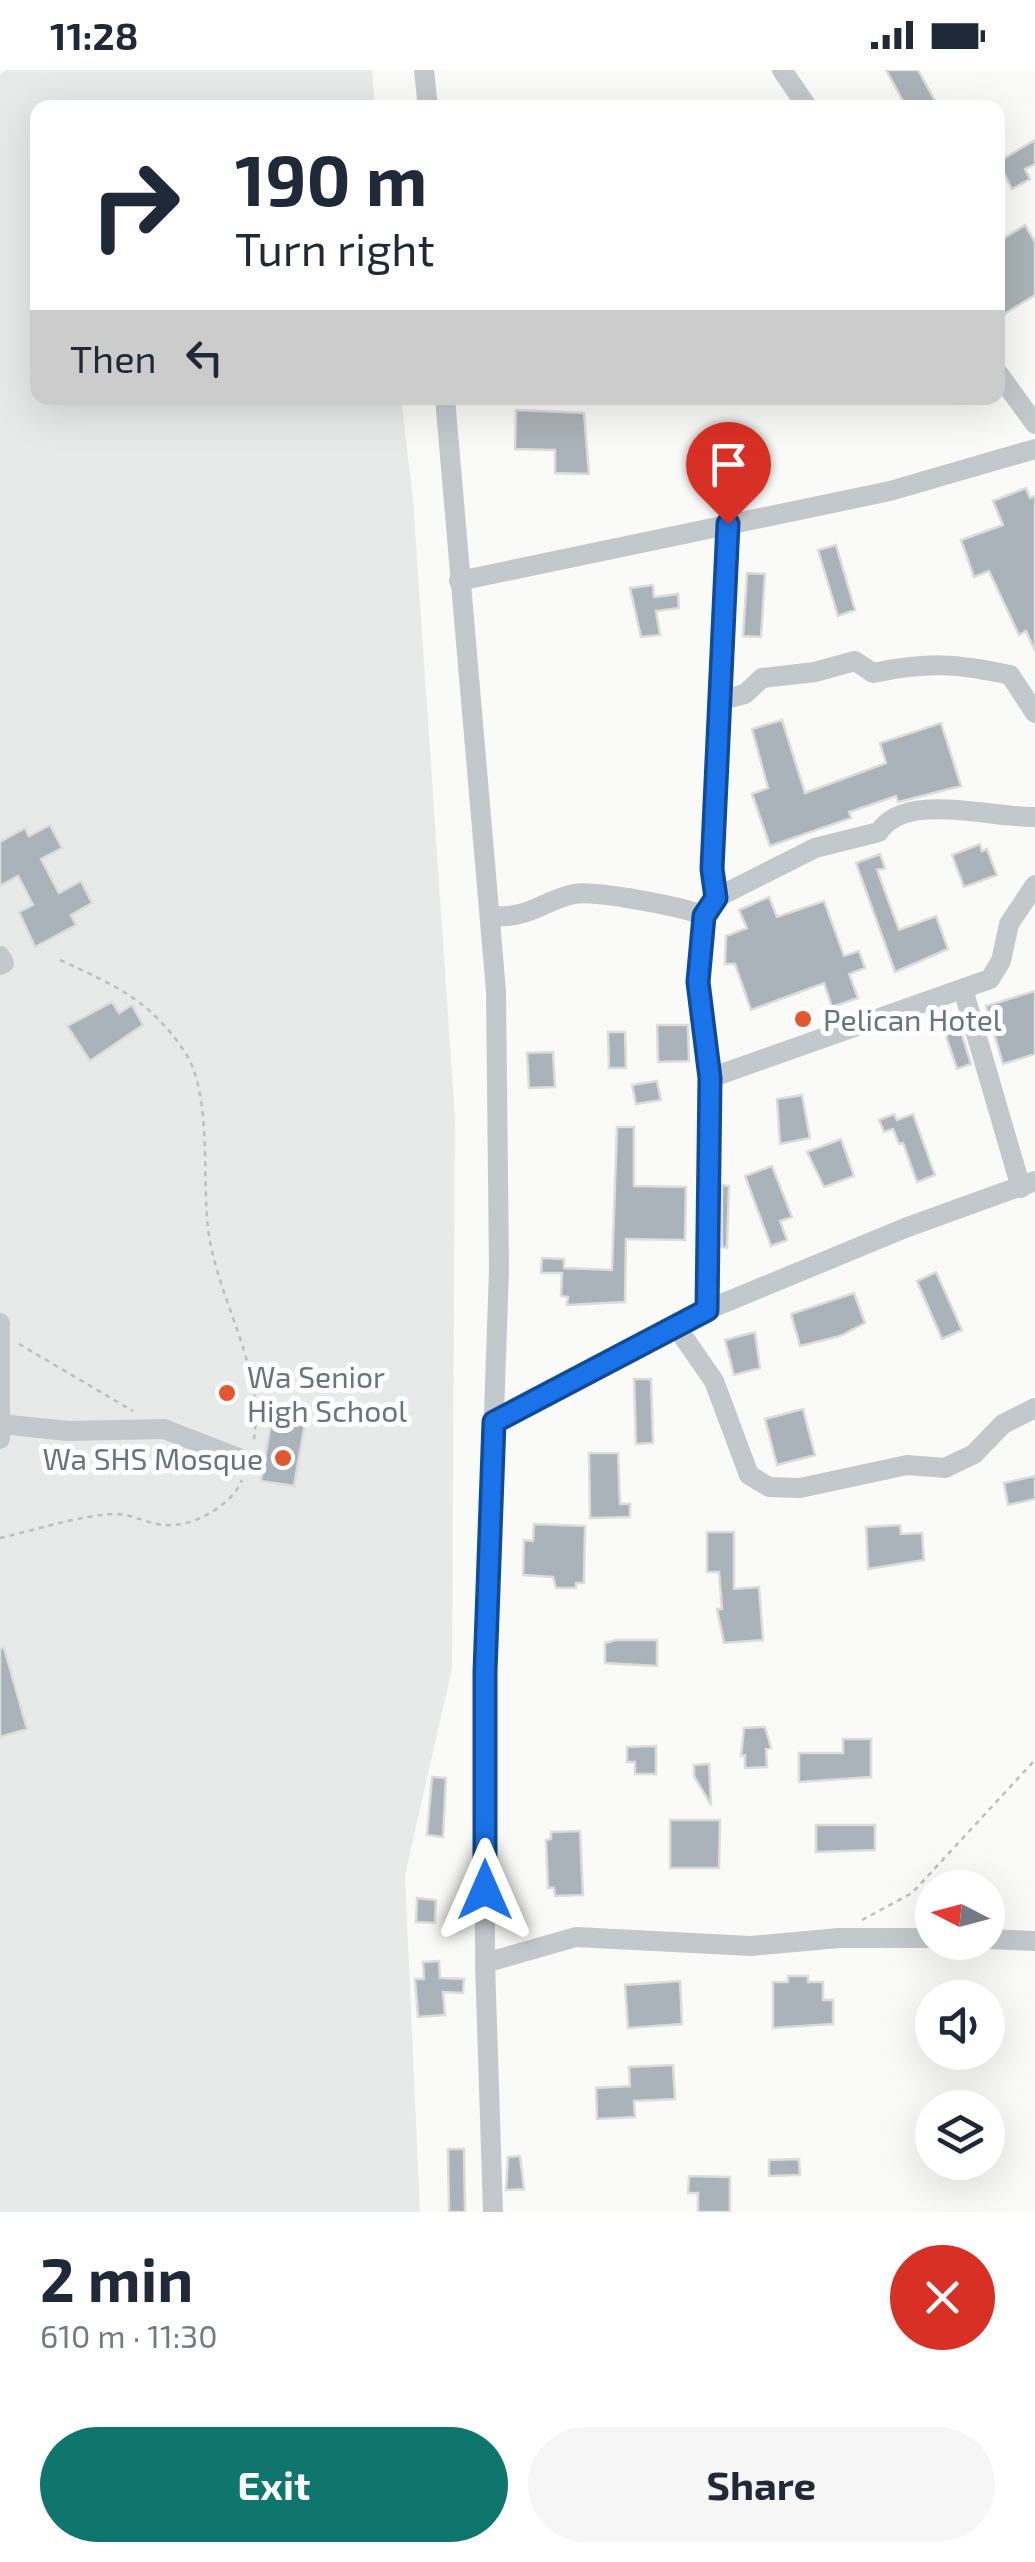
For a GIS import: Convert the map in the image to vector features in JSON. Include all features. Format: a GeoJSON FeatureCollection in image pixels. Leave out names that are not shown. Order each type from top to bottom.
{"type":"FeatureCollection","features":[{"type":"Feature","properties":{"kind":"street"},"geometry":{"type":"LineString","coordinates":[[424,70],[427,100]]}},
{"type":"Feature","properties":{"kind":"street"},"geometry":{"type":"LineString","coordinates":[[782,70],[803,100]]}},
{"type":"Feature","properties":{"kind":"street"},"geometry":{"type":"LineString","coordinates":[[1005,383],[1034,422]]}},
{"type":"Feature","properties":{"kind":"street"},"geometry":{"type":"LineString","coordinates":[[446,405],[492,916],[499,1270],[485,1672],[484,1963],[493,2212]]}},
{"type":"Feature","properties":{"kind":"street"},"geometry":{"type":"LineString","coordinates":[[459,582],[890,491],[1035,449]]}},
{"type":"Feature","properties":{"kind":"street"},"geometry":{"type":"LineString","coordinates":[[716,898],[712,869],[728,524]]}},
{"type":"Feature","properties":{"kind":"street"},"geometry":{"type":"LineString","coordinates":[[722,700],[745,694],[762,678],[814,672],[854,660],[873,673],[938,662],[964,663],[1010,675],[1035,713]]}},
{"type":"Feature","properties":{"kind":"street"},"geometry":{"type":"LineString","coordinates":[[707,1310],[710,1078],[698,982],[704,916],[716,898],[815,848],[879,832],[889,816],[910,809],[1035,817]]}},
{"type":"Feature","properties":{"kind":"street"},"geometry":{"type":"LineString","coordinates":[[710,1078],[990,979],[1001,962],[1010,924],[1035,885]]}},
{"type":"Feature","properties":{"kind":"street"},"geometry":{"type":"LineString","coordinates":[[492,916],[515,918],[573,894],[684,906],[704,916]]}},
{"type":"Feature","properties":{"kind":"street"},"geometry":{"type":"LineString","coordinates":[[0,956],[4,963],[0,965]]}},
{"type":"Feature","properties":{"kind":"street"},"geometry":{"type":"LineString","coordinates":[[494,1422],[707,1310],[905,1228],[1028,1184],[964,990]]}},
{"type":"Feature","properties":{"kind":"street"},"geometry":{"type":"LineString","coordinates":[[675,1326],[714,1380],[750,1475],[769,1487],[800,1488],[907,1465],[946,1468],[974,1454],[1003,1424],[1035,1408]]}},
{"type":"Feature","properties":{"kind":"street"},"geometry":{"type":"LineString","coordinates":[[0,1439],[2,1329]]}},
{"type":"Feature","properties":{"kind":"street"},"geometry":{"type":"LineString","coordinates":[[0,1424],[68,1431],[164,1430],[249,1462]]}},
{"type":"Feature","properties":{"kind":"street"},"geometry":{"type":"LineString","coordinates":[[484,1963],[576,1937],[751,1946],[839,1938],[915,1938]]}},
{"type":"Feature","properties":{"kind":"street"},"geometry":{"type":"LineString","coordinates":[[1005,1940],[1035,1941]]}},
{"type":"Feature","properties":{"kind":"path"},"geometry":{"type":"LineString","coordinates":[[0,1538],[119,1514],[166,1526],[184,1524],[221,1506],[237,1492],[258,1421],[242,1348],[213,1258],[198,1095],[188,1058],[153,1009],[126,990],[60,960]]}},
{"type":"Feature","properties":{"kind":"path"},"geometry":{"type":"LineString","coordinates":[[2,1329],[132,1410]]}},
{"type":"Feature","properties":{"kind":"path"},"geometry":{"type":"LineString","coordinates":[[839,1938],[868,1916],[912,1893],[1035,1760]]}},
{"type":"Feature","properties":{"kind":"shaded area","name":"Wa Senior High School"},"geometry":{"type":"Polygon","coordinates":[[[8,70],[372,70],[374,100],[30,100],[30,405],[402,405],[413,500],[455,1118],[452,1668],[405,1875],[420,2212],[0,2212],[0,74],[8,70]]]}},
{"type":"Feature","properties":{"kind":"building"},"geometry":{"type":"Polygon","coordinates":[[[886,70],[918,70],[935,100],[903,100],[886,70]]]}},
{"type":"Feature","properties":{"kind":"building"},"geometry":{"type":"Polygon","coordinates":[[[1035,140],[1035,164],[1025,169],[1030,179],[1012,189],[1005,176],[1005,158],[1035,140]]]}},
{"type":"Feature","properties":{"kind":"building"},"geometry":{"type":"Polygon","coordinates":[[[1025,225],[1035,242],[1035,295],[1005,314],[1005,238],[1025,225]]]}},
{"type":"Feature","properties":{"kind":"building"},"geometry":{"type":"Polygon","coordinates":[[[516,410],[584,413],[589,474],[555,473],[555,450],[515,449],[516,410]]]}},
{"type":"Feature","properties":{"kind":"building"},"geometry":{"type":"Polygon","coordinates":[[[1026,488],[1030,498],[1035,496],[1035,651],[1026,631],[1019,635],[989,571],[974,577],[961,540],[1003,525],[993,501],[1026,488]]]}},
{"type":"Feature","properties":{"kind":"building"},"geometry":{"type":"Polygon","coordinates":[[[836,545],[855,610],[838,616],[818,550],[836,545]]]}},
{"type":"Feature","properties":{"kind":"building"},"geometry":{"type":"Polygon","coordinates":[[[747,573],[765,574],[761,637],[743,636],[747,573]]]}},
{"type":"Feature","properties":{"kind":"building"},"geometry":{"type":"Polygon","coordinates":[[[653,585],[654,597],[678,594],[679,608],[656,611],[660,635],[641,637],[630,588],[653,585]]]}},
{"type":"Feature","properties":{"kind":"building"},"geometry":{"type":"Polygon","coordinates":[[[782,720],[805,793],[886,763],[880,743],[941,723],[961,786],[898,802],[896,796],[849,812],[851,818],[770,846],[752,794],[768,788],[752,729],[782,720]]]}},
{"type":"Feature","properties":{"kind":"building"},"geometry":{"type":"Polygon","coordinates":[[[50,825],[62,848],[41,859],[59,893],[81,881],[92,903],[71,915],[76,925],[35,947],[19,912],[33,905],[18,876],[0,886],[0,842],[25,828],[29,836],[50,825]]]}},
{"type":"Feature","properties":{"kind":"building"},"geometry":{"type":"Polygon","coordinates":[[[980,844],[982,851],[987,849],[997,875],[964,887],[952,855],[980,844]]]}},
{"type":"Feature","properties":{"kind":"building"},"geometry":{"type":"Polygon","coordinates":[[[880,854],[885,868],[877,870],[899,930],[936,916],[948,949],[895,972],[856,863],[880,854]]]}},
{"type":"Feature","properties":{"kind":"building"},"geometry":{"type":"Polygon","coordinates":[[[769,897],[777,917],[824,901],[844,956],[859,951],[865,968],[849,974],[858,998],[832,1007],[824,983],[751,1010],[735,964],[725,964],[726,936],[747,928],[739,910],[769,897]]]}},
{"type":"Feature","properties":{"kind":"building"},"geometry":{"type":"Polygon","coordinates":[[[1035,991],[1035,1054],[1003,1064],[986,1006],[1035,991]]]}},
{"type":"Feature","properties":{"kind":"building"},"geometry":{"type":"Polygon","coordinates":[[[112,1002],[119,1013],[132,1005],[143,1025],[90,1061],[67,1026],[112,1002]]]}},
{"type":"Feature","properties":{"kind":"building"},"geometry":{"type":"Polygon","coordinates":[[[957,1019],[971,1064],[957,1069],[942,1024],[957,1019]]]}},
{"type":"Feature","properties":{"kind":"building"},"geometry":{"type":"Polygon","coordinates":[[[657,1025],[688,1025],[689,1061],[658,1062],[657,1025]]]}},
{"type":"Feature","properties":{"kind":"building"},"geometry":{"type":"Polygon","coordinates":[[[608,1032],[625,1032],[626,1068],[609,1068],[608,1032]]]}},
{"type":"Feature","properties":{"kind":"building"},"geometry":{"type":"Polygon","coordinates":[[[553,1052],[555,1087],[529,1088],[527,1053],[553,1052]]]}},
{"type":"Feature","properties":{"kind":"building"},"geometry":{"type":"Polygon","coordinates":[[[657,1081],[661,1100],[636,1104],[632,1085],[657,1081]]]}},
{"type":"Feature","properties":{"kind":"building"},"geometry":{"type":"Polygon","coordinates":[[[802,1095],[810,1138],[780,1144],[777,1099],[802,1095]]]}},
{"type":"Feature","properties":{"kind":"building"},"geometry":{"type":"Polygon","coordinates":[[[894,1114],[897,1120],[913,1114],[935,1175],[917,1182],[903,1143],[899,1144],[893,1129],[884,1132],[879,1120],[894,1114]]]}},
{"type":"Feature","properties":{"kind":"building"},"geometry":{"type":"Polygon","coordinates":[[[617,1127],[634,1127],[634,1186],[686,1187],[685,1240],[626,1239],[625,1302],[567,1305],[568,1297],[561,1296],[562,1273],[541,1273],[542,1258],[564,1259],[564,1268],[612,1270],[617,1127]]]}},
{"type":"Feature","properties":{"kind":"building"},"geometry":{"type":"Polygon","coordinates":[[[841,1139],[854,1176],[824,1187],[807,1152],[841,1139]]]}},
{"type":"Feature","properties":{"kind":"building"},"geometry":{"type":"Polygon","coordinates":[[[772,1166],[792,1217],[780,1221],[787,1240],[771,1246],[745,1176],[772,1166]]]}},
{"type":"Feature","properties":{"kind":"building"},"geometry":{"type":"Polygon","coordinates":[[[722,1185],[729,1186],[727,1248],[722,1247],[722,1185]]]}},
{"type":"Feature","properties":{"kind":"building"},"geometry":{"type":"Polygon","coordinates":[[[936,1272],[962,1330],[942,1339],[917,1281],[936,1272]]]}},
{"type":"Feature","properties":{"kind":"building"},"geometry":{"type":"Polygon","coordinates":[[[854,1293],[865,1323],[840,1336],[800,1346],[791,1314],[854,1293]]]}},
{"type":"Feature","properties":{"kind":"building"},"geometry":{"type":"Polygon","coordinates":[[[755,1332],[760,1368],[734,1375],[725,1340],[755,1332]]]}},
{"type":"Feature","properties":{"kind":"building"},"geometry":{"type":"Polygon","coordinates":[[[634,1379],[651,1379],[653,1443],[636,1444],[634,1379]]]}},
{"type":"Feature","properties":{"kind":"building"},"geometry":{"type":"Polygon","coordinates":[[[803,1409],[815,1455],[777,1465],[765,1419],[803,1409]]]}},
{"type":"Feature","properties":{"kind":"building"},"geometry":{"type":"Polygon","coordinates":[[[272,1417],[305,1423],[294,1486],[261,1481],[272,1417]]]}},
{"type":"Feature","properties":{"kind":"building"},"geometry":{"type":"Polygon","coordinates":[[[589,1453],[618,1453],[620,1504],[630,1504],[630,1517],[590,1518],[589,1453]]]}},
{"type":"Feature","properties":{"kind":"building"},"geometry":{"type":"Polygon","coordinates":[[[1035,1476],[1035,1499],[1008,1505],[1004,1483],[1035,1476]]]}},
{"type":"Feature","properties":{"kind":"building"},"geometry":{"type":"Polygon","coordinates":[[[534,1524],[585,1526],[584,1583],[576,1583],[576,1588],[556,1588],[553,1577],[523,1575],[524,1540],[533,1541],[534,1524]]]}},
{"type":"Feature","properties":{"kind":"building"},"geometry":{"type":"Polygon","coordinates":[[[900,1525],[901,1534],[922,1533],[924,1560],[868,1569],[866,1527],[900,1525]]]}},
{"type":"Feature","properties":{"kind":"building"},"geometry":{"type":"Polygon","coordinates":[[[707,1532],[734,1532],[734,1589],[759,1587],[763,1640],[724,1643],[717,1609],[722,1609],[719,1572],[707,1572],[707,1532]]]}},
{"type":"Feature","properties":{"kind":"building"},"geometry":{"type":"Polygon","coordinates":[[[657,1640],[657,1666],[605,1663],[605,1643],[657,1640]]]}},
{"type":"Feature","properties":{"kind":"building"},"geometry":{"type":"Polygon","coordinates":[[[0,1648],[4,1648],[27,1729],[0,1737],[0,1648]]]}},
{"type":"Feature","properties":{"kind":"building"},"geometry":{"type":"Polygon","coordinates":[[[765,1727],[771,1748],[766,1749],[767,1767],[745,1768],[745,1755],[741,1756],[744,1728],[765,1727]]]}},
{"type":"Feature","properties":{"kind":"building"},"geometry":{"type":"Polygon","coordinates":[[[843,1739],[871,1739],[871,1777],[799,1782],[799,1753],[843,1753],[843,1739]]]}},
{"type":"Feature","properties":{"kind":"building"},"geometry":{"type":"Polygon","coordinates":[[[656,1746],[656,1774],[635,1774],[635,1762],[627,1762],[627,1747],[656,1746]]]}},
{"type":"Feature","properties":{"kind":"building"},"geometry":{"type":"Polygon","coordinates":[[[709,1764],[711,1805],[694,1776],[694,1765],[709,1764]]]}},
{"type":"Feature","properties":{"kind":"building"},"geometry":{"type":"Polygon","coordinates":[[[432,1777],[446,1778],[443,1837],[427,1835],[432,1777]]]}},
{"type":"Feature","properties":{"kind":"building"},"geometry":{"type":"Polygon","coordinates":[[[670,1820],[720,1820],[719,1868],[670,1868],[670,1820]]]}},
{"type":"Feature","properties":{"kind":"building"},"geometry":{"type":"Polygon","coordinates":[[[816,1825],[875,1825],[875,1850],[816,1852],[816,1825]]]}},
{"type":"Feature","properties":{"kind":"building"},"geometry":{"type":"Polygon","coordinates":[[[580,1831],[583,1895],[555,1896],[554,1888],[548,1888],[546,1840],[551,1839],[551,1832],[580,1831]]]}},
{"type":"Feature","properties":{"kind":"building"},"geometry":{"type":"Polygon","coordinates":[[[417,1898],[436,1900],[435,1923],[416,1922],[417,1898]]]}},
{"type":"Feature","properties":{"kind":"building"},"geometry":{"type":"Polygon","coordinates":[[[439,1961],[440,1978],[464,1979],[463,1993],[443,1992],[445,2015],[418,2017],[415,1979],[424,1979],[423,1962],[439,1961]]]}},
{"type":"Feature","properties":{"kind":"building"},"geometry":{"type":"Polygon","coordinates":[[[788,1976],[808,1976],[808,1982],[823,1982],[823,2000],[833,2000],[833,2024],[773,2028],[773,1982],[788,1982],[788,1976]]]}},
{"type":"Feature","properties":{"kind":"building"},"geometry":{"type":"Polygon","coordinates":[[[680,1981],[682,2024],[628,2028],[625,1985],[680,1981]]]}},
{"type":"Feature","properties":{"kind":"building"},"geometry":{"type":"Polygon","coordinates":[[[673,2065],[675,2099],[634,2101],[635,2117],[597,2119],[596,2088],[630,2086],[629,2067],[673,2065]]]}},
{"type":"Feature","properties":{"kind":"building"},"geometry":{"type":"Polygon","coordinates":[[[448,2149],[464,2149],[465,2212],[449,2212],[448,2149]]]}},
{"type":"Feature","properties":{"kind":"building"},"geometry":{"type":"Polygon","coordinates":[[[520,2156],[524,2189],[506,2190],[508,2157],[520,2156]]]}},
{"type":"Feature","properties":{"kind":"building"},"geometry":{"type":"Polygon","coordinates":[[[799,2159],[800,2175],[769,2176],[769,2160],[799,2159]]]}},
{"type":"Feature","properties":{"kind":"building"},"geometry":{"type":"Polygon","coordinates":[[[689,2176],[730,2177],[730,2212],[698,2212],[698,2193],[688,2193],[689,2176]]]}},
{"type":"Feature","properties":{"kind":"place","name":"Pelican Hotel"},"geometry":{"type":"Point","coordinates":[803,1019]}},
{"type":"Feature","properties":{"kind":"place","name":"Wa Senior High School"},"geometry":{"type":"Point","coordinates":[227,1393]}},
{"type":"Feature","properties":{"kind":"place","name":"Wa SHS Mosque"},"geometry":{"type":"Point","coordinates":[283,1458]}},
{"type":"Feature","properties":{"kind":"route"},"geometry":{"type":"LineString","coordinates":[[485,1890],[485,1672],[494,1422],[707,1310],[705,1220],[710,1078],[698,982],[704,916],[716,898],[712,869],[728,524]]}}]}
